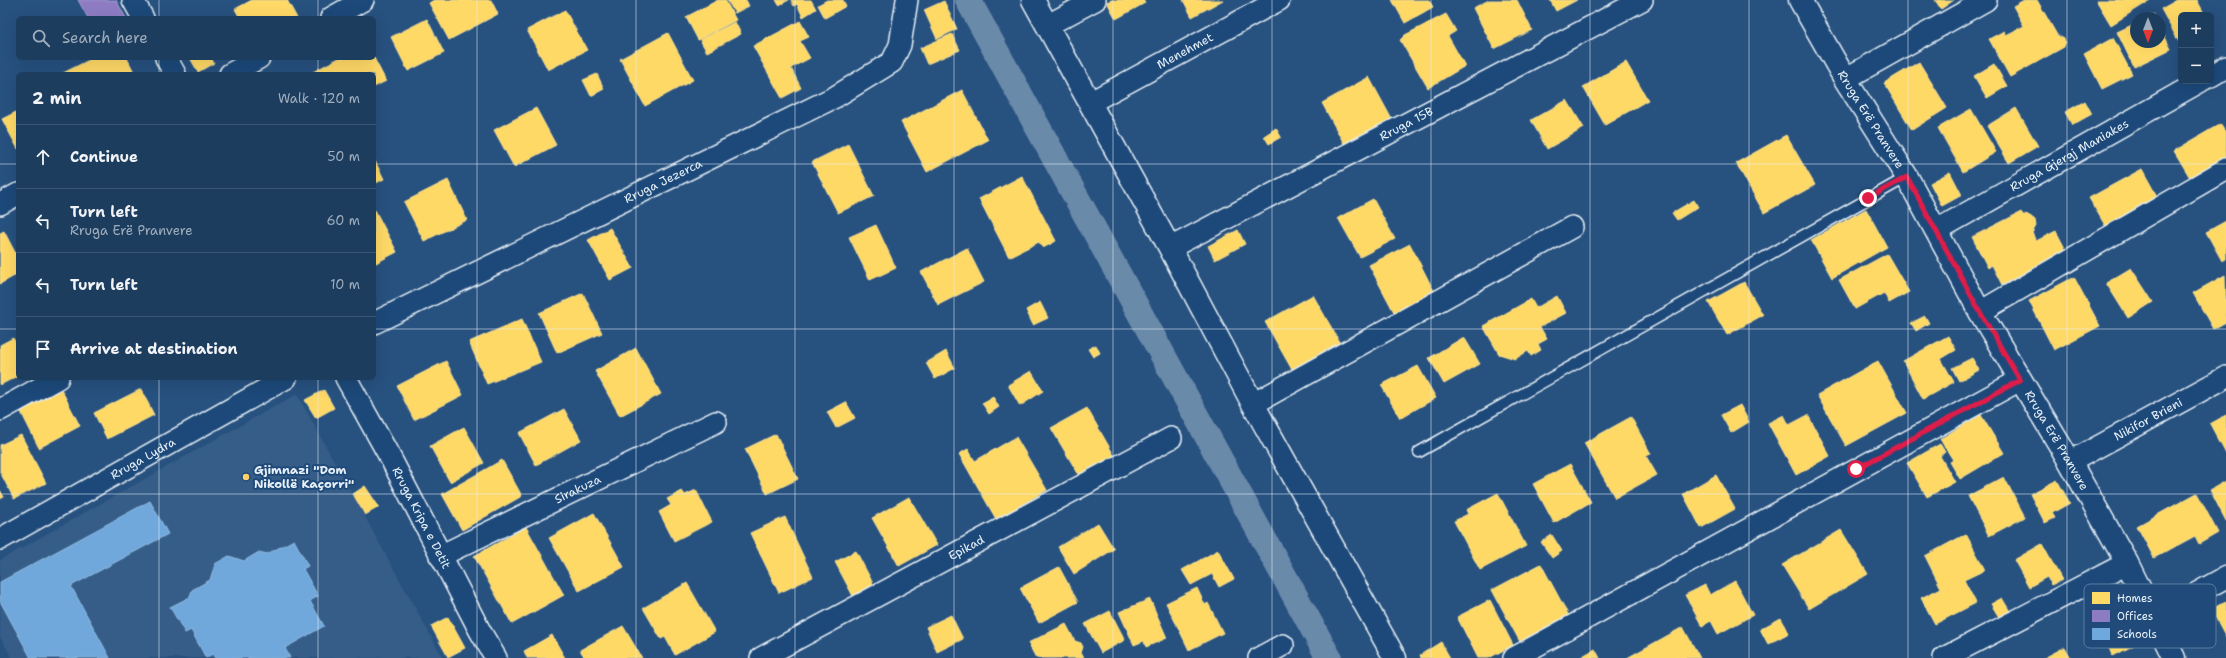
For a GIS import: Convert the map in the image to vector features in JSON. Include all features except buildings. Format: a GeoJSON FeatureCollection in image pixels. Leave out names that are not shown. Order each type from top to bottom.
{"type":"FeatureCollection","features":[{"type":"Feature","properties":{"kind":"street"},"geometry":{"type":"LineString","coordinates":[[133,0],[142,16]]}},
{"type":"Feature","properties":{"kind":"street"},"geometry":{"type":"LineString","coordinates":[[334,16],[363,0]]}},
{"type":"Feature","properties":{"kind":"street","name":"Rruga Jezerca"},"geometry":{"type":"LineString","coordinates":[[376,322],[841,94],[892,62],[900,45],[907,0]]}},
{"type":"Feature","properties":{"kind":"street"},"geometry":{"type":"LineString","coordinates":[[1033,0],[1091,102],[1253,404],[1395,658]]}},
{"type":"Feature","properties":{"kind":"street"},"geometry":{"type":"LineString","coordinates":[[1048,25],[1095,0]]}},
{"type":"Feature","properties":{"kind":"street","name":"Menehmet"},"geometry":{"type":"LineString","coordinates":[[1091,102],[1279,0]]}},
{"type":"Feature","properties":{"kind":"street","name":"Rruga 15B"},"geometry":{"type":"LineString","coordinates":[[1170,248],[1642,0]]}},
{"type":"Feature","properties":{"kind":"street","name":"Rruga Erë Pranvere"},"geometry":{"type":"LineString","coordinates":[[1800,0],[1844,79],[1907,177],[1980,312],[2070,462],[2138,584]]}},
{"type":"Feature","properties":{"kind":"street"},"geometry":{"type":"LineString","coordinates":[[1844,79],[1986,0]]}},
{"type":"Feature","properties":{"kind":"street"},"geometry":{"type":"LineString","coordinates":[[167,60],[174,72]]}},
{"type":"Feature","properties":{"kind":"street"},"geometry":{"type":"LineString","coordinates":[[234,72],[255,60]]}},
{"type":"Feature","properties":{"kind":"street"},"geometry":{"type":"LineString","coordinates":[[2214,74],[2226,67]]}},
{"type":"Feature","properties":{"kind":"street","name":"Rruga Gjergj Maniakes"},"geometry":{"type":"LineString","coordinates":[[1937,230],[2196,84]]}},
{"type":"Feature","properties":{"kind":"street"},"geometry":{"type":"LineString","coordinates":[[1980,312],[2226,169]]}},
{"type":"Feature","properties":{"kind":"street"},"geometry":{"type":"LineString","coordinates":[[0,204],[16,195]]}},
{"type":"Feature","properties":{"kind":"street"},"geometry":{"type":"LineString","coordinates":[[1253,404],[1572,227]]}},
{"type":"Feature","properties":{"kind":"street","name":"Nikifor Brieni"},"geometry":{"type":"LineString","coordinates":[[2070,462],[2226,377]]}},
{"type":"Feature","properties":{"kind":"street"},"geometry":{"type":"LineString","coordinates":[[0,410],[54,380]]}},
{"type":"Feature","properties":{"kind":"street","name":"Rruga Lydra"},"geometry":{"type":"LineString","coordinates":[[0,539],[282,380]]}},
{"type":"Feature","properties":{"kind":"street","name":"Rruga Kripa e Detit"},"geometry":{"type":"LineString","coordinates":[[347,380],[391,459],[440,556],[496,658]]}},
{"type":"Feature","properties":{"kind":"street"},"geometry":{"type":"LineString","coordinates":[[1514,658],[2020,380]]}},
{"type":"Feature","properties":{"kind":"street","name":"Sirakuza"},"geometry":{"type":"LineString","coordinates":[[440,556],[716,422]]}},
{"type":"Feature","properties":{"kind":"street","name":"Epikad"},"geometry":{"type":"LineString","coordinates":[[761,658],[1171,438]]}},
{"type":"Feature","properties":{"kind":"street"},"geometry":{"type":"LineString","coordinates":[[2087,584],[2127,563]]}},
{"type":"Feature","properties":{"kind":"street"},"geometry":{"type":"LineString","coordinates":[[2213,584],[2226,577]]}},
{"type":"Feature","properties":{"kind":"street"},"geometry":{"type":"LineString","coordinates":[[1944,658],[2084,585]]}},
{"type":"Feature","properties":{"kind":"street"},"geometry":{"type":"LineString","coordinates":[[1259,658],[1283,645]]}},
{"type":"Feature","properties":{"kind":"street","name":"Rruga Erë Pranvere"},"geometry":{"type":"LineString","coordinates":[[2169,648],[2174,658]]}},
{"type":"Feature","properties":{"kind":"lane"},"geometry":{"type":"LineString","coordinates":[[1419,452],[1907,177]]}},
{"type":"Feature","properties":{"kind":"shaded area","name":"Gjimnazi \"Dom Nikollë Kaçorri\""},"geometry":{"type":"Polygon","coordinates":[[[297,394],[443,658],[12,658],[0,637],[0,560],[297,394]]]}},
{"type":"Feature","properties":{"kind":"waterway"},"geometry":{"type":"LineString","coordinates":[[968,0],[1329,658]]}},
{"type":"Feature","properties":{"kind":"place","name":"Gjimnazi \"Dom Nikollë Kaçorri\""},"geometry":{"type":"Point","coordinates":[246,477]}},
{"type":"Feature","properties":{"kind":"route"},"geometry":{"type":"LineString","coordinates":[[1856,469],[2020,380],[1980,312],[1907,177],[1868,198]]}}]}
